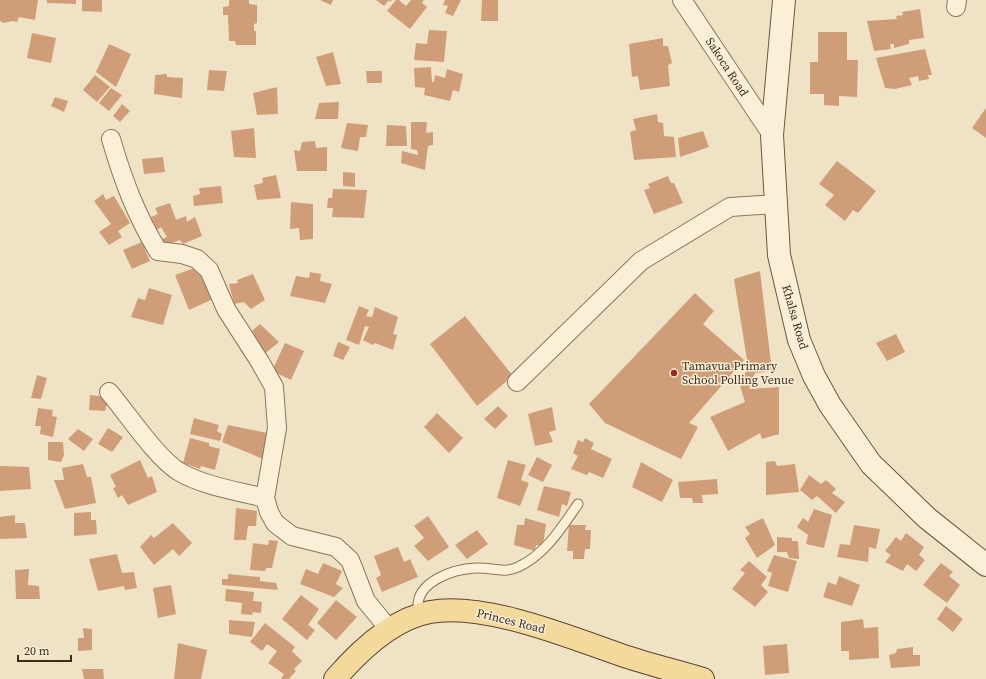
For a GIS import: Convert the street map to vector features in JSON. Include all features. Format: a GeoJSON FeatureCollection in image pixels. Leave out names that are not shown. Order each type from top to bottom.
{"type":"FeatureCollection","features":[{"type":"Feature","properties":{"kind":"main road","name":"Khalsa Road"},"geometry":{"type":"LineString","coordinates":[[784,0],[772,135],[779,255],[797,333],[814,376],[830,405],[871,464],[927,518],[986,565]]}},
{"type":"Feature","properties":{"kind":"main road","name":"Princes Road"},"geometry":{"type":"LineString","coordinates":[[335,679],[361,652],[389,629],[404,621],[430,612],[472,611],[494,615],[703,679]]}},
{"type":"Feature","properties":{"kind":"street","name":"Sakoca Road"},"geometry":{"type":"LineString","coordinates":[[682,0],[772,135]]}},
{"type":"Feature","properties":{"kind":"street"},"geometry":{"type":"LineString","coordinates":[[111,139],[123,179],[142,224],[158,251],[182,254],[197,259],[209,270],[226,309],[274,387],[277,428],[265,498],[269,512],[275,523],[292,536],[336,547],[350,560],[366,601],[389,629]]}},
{"type":"Feature","properties":{"kind":"street"},"geometry":{"type":"LineString","coordinates":[[516,382],[641,261],[730,207],[776,204]]}},
{"type":"Feature","properties":{"kind":"street"},"geometry":{"type":"LineString","coordinates":[[110,392],[164,459],[177,470],[194,479],[265,498]]}},
{"type":"Feature","properties":{"kind":"lane"},"geometry":{"type":"LineString","coordinates":[[430,612],[418,607],[419,596],[426,587],[448,574],[462,570],[476,568],[504,571],[520,567],[533,559],[544,548],[578,504]]}},
{"type":"Feature","properties":{"kind":"building"},"geometry":{"type":"Polygon","coordinates":[[[0,0],[38,0],[35,20],[19,17],[17,22],[13,21],[3,23],[0,21],[0,0]]]}},
{"type":"Feature","properties":{"kind":"building"},"geometry":{"type":"Polygon","coordinates":[[[47,0],[76,0],[76,4],[47,3],[47,0]]]}},
{"type":"Feature","properties":{"kind":"building"},"geometry":{"type":"Polygon","coordinates":[[[82,0],[102,0],[102,12],[82,11],[82,0]]]}},
{"type":"Feature","properties":{"kind":"building"},"geometry":{"type":"Polygon","coordinates":[[[229,0],[249,0],[249,4],[257,5],[257,23],[254,24],[254,31],[256,31],[256,45],[236,45],[235,41],[229,41],[228,15],[223,15],[223,7],[229,6],[229,0]]]}},
{"type":"Feature","properties":{"kind":"building"},"geometry":{"type":"Polygon","coordinates":[[[320,0],[333,0],[331,5],[320,0]]]}},
{"type":"Feature","properties":{"kind":"building"},"geometry":{"type":"Polygon","coordinates":[[[376,0],[389,0],[384,6],[376,0]]]}},
{"type":"Feature","properties":{"kind":"building"},"geometry":{"type":"Polygon","coordinates":[[[396,0],[399,0],[406,6],[411,0],[424,0],[422,3],[427,7],[410,29],[387,11],[396,0]]]}},
{"type":"Feature","properties":{"kind":"building"},"geometry":{"type":"Polygon","coordinates":[[[445,0],[461,0],[453,16],[445,13],[448,6],[443,5],[445,0]]]}},
{"type":"Feature","properties":{"kind":"building"},"geometry":{"type":"Polygon","coordinates":[[[482,0],[498,0],[498,21],[481,21],[482,0]]]}},
{"type":"Feature","properties":{"kind":"building"},"geometry":{"type":"Polygon","coordinates":[[[920,9],[924,38],[909,40],[909,44],[894,48],[894,44],[890,44],[891,49],[874,51],[867,21],[897,19],[896,16],[903,15],[902,12],[920,9]]]}},
{"type":"Feature","properties":{"kind":"building"},"geometry":{"type":"Polygon","coordinates":[[[429,30],[447,31],[444,62],[414,60],[416,43],[427,44],[429,30]]]}},
{"type":"Feature","properties":{"kind":"building"},"geometry":{"type":"Polygon","coordinates":[[[818,32],[847,32],[847,60],[858,60],[857,97],[839,96],[839,106],[824,105],[824,94],[810,94],[810,62],[818,62],[818,32]]]}},
{"type":"Feature","properties":{"kind":"building"},"geometry":{"type":"Polygon","coordinates":[[[32,33],[56,38],[51,63],[27,58],[32,33]]]}},
{"type":"Feature","properties":{"kind":"building"},"geometry":{"type":"Polygon","coordinates":[[[663,38],[663,46],[668,46],[672,63],[668,65],[670,86],[640,90],[638,76],[632,77],[629,44],[663,38]]]}},
{"type":"Feature","properties":{"kind":"building"},"geometry":{"type":"Polygon","coordinates":[[[109,44],[131,54],[116,87],[96,72],[109,44]]]}},
{"type":"Feature","properties":{"kind":"building"},"geometry":{"type":"Polygon","coordinates":[[[925,49],[932,75],[928,75],[929,79],[919,81],[918,76],[909,78],[912,85],[895,89],[885,88],[876,58],[925,49]]]}},
{"type":"Feature","properties":{"kind":"building"},"geometry":{"type":"Polygon","coordinates":[[[333,52],[341,84],[326,86],[316,57],[333,52]]]}},
{"type":"Feature","properties":{"kind":"building"},"geometry":{"type":"Polygon","coordinates":[[[431,67],[432,82],[434,82],[435,75],[445,78],[447,69],[463,74],[459,92],[453,90],[450,101],[424,95],[425,88],[415,87],[414,68],[431,67]]]}},
{"type":"Feature","properties":{"kind":"building"},"geometry":{"type":"Polygon","coordinates":[[[209,70],[227,71],[224,91],[207,90],[209,70]]]}},
{"type":"Feature","properties":{"kind":"building"},"geometry":{"type":"Polygon","coordinates":[[[366,71],[382,71],[382,83],[367,83],[366,71]]]}},
{"type":"Feature","properties":{"kind":"building"},"geometry":{"type":"Polygon","coordinates":[[[167,74],[167,77],[183,78],[182,98],[154,94],[155,75],[167,74]]]}},
{"type":"Feature","properties":{"kind":"building"},"geometry":{"type":"Polygon","coordinates":[[[95,75],[110,87],[97,102],[83,90],[95,75]]]}},
{"type":"Feature","properties":{"kind":"building"},"geometry":{"type":"Polygon","coordinates":[[[277,87],[278,114],[257,115],[253,93],[277,87]]]}},
{"type":"Feature","properties":{"kind":"building"},"geometry":{"type":"Polygon","coordinates":[[[111,88],[122,95],[109,111],[99,103],[111,88]]]}},
{"type":"Feature","properties":{"kind":"building"},"geometry":{"type":"Polygon","coordinates":[[[55,97],[68,101],[64,112],[51,106],[55,97]]]}},
{"type":"Feature","properties":{"kind":"building"},"geometry":{"type":"Polygon","coordinates":[[[339,102],[338,119],[315,119],[319,103],[339,102]]]}},
{"type":"Feature","properties":{"kind":"building"},"geometry":{"type":"Polygon","coordinates":[[[122,104],[130,111],[120,122],[113,116],[122,104]]]}},
{"type":"Feature","properties":{"kind":"building"},"geometry":{"type":"Polygon","coordinates":[[[986,108],[986,138],[972,128],[986,108]]]}},
{"type":"Feature","properties":{"kind":"building"},"geometry":{"type":"Polygon","coordinates":[[[657,114],[658,122],[663,123],[664,136],[674,137],[676,157],[634,160],[630,132],[636,130],[633,119],[657,114]]]}},
{"type":"Feature","properties":{"kind":"building"},"geometry":{"type":"Polygon","coordinates":[[[411,122],[427,122],[426,133],[433,132],[433,145],[428,146],[425,170],[401,163],[402,151],[418,155],[417,150],[411,149],[411,122]]]}},
{"type":"Feature","properties":{"kind":"building"},"geometry":{"type":"Polygon","coordinates":[[[347,123],[368,125],[366,137],[360,137],[358,151],[341,148],[347,123]]]}},
{"type":"Feature","properties":{"kind":"building"},"geometry":{"type":"Polygon","coordinates":[[[387,125],[406,126],[407,146],[386,146],[387,125]]]}},
{"type":"Feature","properties":{"kind":"building"},"geometry":{"type":"Polygon","coordinates":[[[254,128],[256,158],[234,157],[231,131],[254,128]]]}},
{"type":"Feature","properties":{"kind":"building"},"geometry":{"type":"Polygon","coordinates":[[[703,131],[709,147],[680,157],[678,138],[703,131]]]}},
{"type":"Feature","properties":{"kind":"building"},"geometry":{"type":"Polygon","coordinates":[[[315,141],[316,148],[327,147],[327,171],[297,171],[294,150],[300,151],[302,142],[315,141]]]}},
{"type":"Feature","properties":{"kind":"building"},"geometry":{"type":"Polygon","coordinates":[[[163,157],[165,172],[144,174],[142,159],[163,157]]]}},
{"type":"Feature","properties":{"kind":"building"},"geometry":{"type":"Polygon","coordinates":[[[837,161],[876,191],[858,213],[853,210],[845,221],[825,205],[834,195],[819,184],[837,161]]]}},
{"type":"Feature","properties":{"kind":"building"},"geometry":{"type":"Polygon","coordinates":[[[343,172],[355,173],[355,187],[343,186],[343,172]]]}},
{"type":"Feature","properties":{"kind":"building"},"geometry":{"type":"Polygon","coordinates":[[[276,175],[281,198],[257,200],[254,185],[263,183],[262,178],[276,175]]]}},
{"type":"Feature","properties":{"kind":"building"},"geometry":{"type":"Polygon","coordinates":[[[668,176],[671,183],[674,183],[683,203],[654,214],[644,190],[650,188],[648,184],[668,176]]]}},
{"type":"Feature","properties":{"kind":"building"},"geometry":{"type":"Polygon","coordinates":[[[221,186],[223,203],[194,206],[193,196],[200,194],[199,188],[221,186]]]}},
{"type":"Feature","properties":{"kind":"building"},"geometry":{"type":"Polygon","coordinates":[[[333,189],[367,190],[364,218],[332,217],[333,208],[327,208],[328,198],[332,198],[333,189]]]}},
{"type":"Feature","properties":{"kind":"building"},"geometry":{"type":"Polygon","coordinates":[[[103,194],[106,200],[114,196],[130,223],[118,231],[122,237],[109,245],[99,232],[111,224],[94,201],[103,194]]]}},
{"type":"Feature","properties":{"kind":"building"},"geometry":{"type":"Polygon","coordinates":[[[291,202],[313,204],[313,239],[300,240],[299,228],[290,229],[291,202]]]}},
{"type":"Feature","properties":{"kind":"building"},"geometry":{"type":"Polygon","coordinates":[[[170,203],[176,220],[186,216],[187,222],[195,217],[202,236],[183,244],[180,240],[163,246],[160,240],[167,237],[161,227],[157,230],[151,217],[158,214],[155,208],[170,203]]]}},
{"type":"Feature","properties":{"kind":"building"},"geometry":{"type":"Polygon","coordinates":[[[142,242],[150,261],[132,269],[123,250],[142,242]]]}},
{"type":"Feature","properties":{"kind":"building"},"geometry":{"type":"Polygon","coordinates":[[[200,266],[213,299],[189,310],[175,275],[200,266]]]}},
{"type":"Feature","properties":{"kind":"building"},"geometry":{"type":"Polygon","coordinates":[[[760,271],[772,371],[755,373],[749,389],[779,387],[779,434],[762,439],[760,433],[728,451],[710,417],[745,402],[740,386],[748,366],[734,279],[760,271]]]}},
{"type":"Feature","properties":{"kind":"building"},"geometry":{"type":"Polygon","coordinates":[[[310,272],[321,274],[320,281],[332,284],[325,303],[290,296],[296,276],[309,278],[310,272]]]}},
{"type":"Feature","properties":{"kind":"building"},"geometry":{"type":"Polygon","coordinates":[[[253,274],[265,300],[251,309],[244,302],[234,304],[229,284],[238,283],[237,280],[253,274]]]}},
{"type":"Feature","properties":{"kind":"building"},"geometry":{"type":"Polygon","coordinates":[[[149,288],[172,295],[163,325],[131,317],[138,298],[145,300],[149,288]]]}},
{"type":"Feature","properties":{"kind":"building"},"geometry":{"type":"Polygon","coordinates":[[[695,293],[714,311],[703,324],[744,360],[689,423],[698,427],[681,459],[605,423],[589,404],[695,293]]]}},
{"type":"Feature","properties":{"kind":"building"},"geometry":{"type":"Polygon","coordinates":[[[359,306],[369,310],[366,316],[372,317],[375,307],[398,317],[393,334],[397,335],[393,350],[375,343],[373,345],[363,340],[369,327],[365,326],[359,345],[346,340],[359,306]]]}},
{"type":"Feature","properties":{"kind":"building"},"geometry":{"type":"Polygon","coordinates":[[[465,316],[513,376],[477,406],[430,344],[465,316]]]}},
{"type":"Feature","properties":{"kind":"building"},"geometry":{"type":"Polygon","coordinates":[[[260,324],[279,342],[262,356],[247,335],[260,324]]]}},
{"type":"Feature","properties":{"kind":"building"},"geometry":{"type":"Polygon","coordinates":[[[896,334],[905,352],[887,361],[876,343],[896,334]]]}},
{"type":"Feature","properties":{"kind":"building"},"geometry":{"type":"Polygon","coordinates":[[[338,342],[350,347],[343,360],[333,356],[338,342]]]}},
{"type":"Feature","properties":{"kind":"building"},"geometry":{"type":"Polygon","coordinates":[[[285,343],[304,351],[291,380],[272,371],[285,343]]]}},
{"type":"Feature","properties":{"kind":"building"},"geometry":{"type":"Polygon","coordinates":[[[37,375],[47,378],[41,399],[31,398],[37,375]]]}},
{"type":"Feature","properties":{"kind":"building"},"geometry":{"type":"Polygon","coordinates":[[[90,395],[109,397],[105,411],[89,410],[90,395]]]}},
{"type":"Feature","properties":{"kind":"building"},"geometry":{"type":"Polygon","coordinates":[[[498,406],[508,416],[495,429],[484,419],[498,406]]]}},
{"type":"Feature","properties":{"kind":"building"},"geometry":{"type":"Polygon","coordinates":[[[552,407],[556,430],[549,432],[553,442],[535,446],[528,414],[552,407]]]}},
{"type":"Feature","properties":{"kind":"building"},"geometry":{"type":"Polygon","coordinates":[[[38,408],[53,410],[52,416],[57,417],[53,437],[40,434],[41,426],[35,426],[38,408]]]}},
{"type":"Feature","properties":{"kind":"building"},"geometry":{"type":"Polygon","coordinates":[[[437,413],[463,438],[449,453],[424,427],[437,413]]]}},
{"type":"Feature","properties":{"kind":"building"},"geometry":{"type":"Polygon","coordinates":[[[194,418],[219,425],[217,431],[222,434],[220,441],[190,434],[194,418]]]}},
{"type":"Feature","properties":{"kind":"building"},"geometry":{"type":"Polygon","coordinates":[[[228,425],[272,434],[263,459],[222,442],[228,425]]]}},
{"type":"Feature","properties":{"kind":"building"},"geometry":{"type":"Polygon","coordinates":[[[108,428],[123,437],[112,452],[98,444],[108,428]]]}},
{"type":"Feature","properties":{"kind":"building"},"geometry":{"type":"Polygon","coordinates":[[[78,429],[93,439],[84,451],[68,439],[78,429]]]}},
{"type":"Feature","properties":{"kind":"building"},"geometry":{"type":"Polygon","coordinates":[[[190,438],[209,443],[209,446],[220,449],[215,470],[201,466],[200,469],[183,463],[190,438]]]}},
{"type":"Feature","properties":{"kind":"building"},"geometry":{"type":"Polygon","coordinates":[[[585,438],[594,443],[591,449],[612,459],[603,478],[589,472],[587,475],[571,469],[578,456],[573,453],[578,440],[583,442],[585,438]]]}},
{"type":"Feature","properties":{"kind":"building"},"geometry":{"type":"Polygon","coordinates":[[[48,442],[63,442],[64,455],[61,462],[48,460],[48,442]]]}},
{"type":"Feature","properties":{"kind":"building"},"geometry":{"type":"Polygon","coordinates":[[[537,457],[552,465],[543,482],[528,475],[537,457]]]}},
{"type":"Feature","properties":{"kind":"building"},"geometry":{"type":"Polygon","coordinates":[[[140,460],[148,478],[152,476],[157,492],[128,505],[122,495],[118,498],[113,488],[116,487],[110,475],[140,460]]]}},
{"type":"Feature","properties":{"kind":"building"},"geometry":{"type":"Polygon","coordinates":[[[508,460],[526,465],[521,480],[529,483],[520,506],[497,498],[508,460]]]}},
{"type":"Feature","properties":{"kind":"building"},"geometry":{"type":"Polygon","coordinates":[[[775,461],[777,466],[795,464],[799,492],[766,495],[766,462],[775,461]]]}},
{"type":"Feature","properties":{"kind":"building"},"geometry":{"type":"Polygon","coordinates":[[[641,462],[673,480],[662,502],[632,487],[641,462]]]}},
{"type":"Feature","properties":{"kind":"building"},"geometry":{"type":"Polygon","coordinates":[[[83,464],[87,477],[91,477],[96,503],[65,509],[54,480],[64,480],[62,468],[83,464]]]}},
{"type":"Feature","properties":{"kind":"building"},"geometry":{"type":"Polygon","coordinates":[[[0,466],[29,467],[31,489],[0,491],[0,466]]]}},
{"type":"Feature","properties":{"kind":"building"},"geometry":{"type":"Polygon","coordinates":[[[809,475],[821,484],[826,480],[836,489],[832,493],[845,502],[836,513],[817,496],[812,500],[800,490],[809,475]]]}},
{"type":"Feature","properties":{"kind":"building"},"geometry":{"type":"Polygon","coordinates":[[[717,479],[718,494],[702,495],[703,503],[693,503],[692,498],[680,498],[678,482],[717,479]]]}},
{"type":"Feature","properties":{"kind":"building"},"geometry":{"type":"Polygon","coordinates":[[[544,486],[571,492],[567,506],[562,504],[559,517],[537,510],[544,486]]]}},
{"type":"Feature","properties":{"kind":"building"},"geometry":{"type":"Polygon","coordinates":[[[236,508],[257,511],[256,526],[248,526],[246,540],[234,540],[236,508]]]}},
{"type":"Feature","properties":{"kind":"building"},"geometry":{"type":"Polygon","coordinates":[[[814,509],[832,515],[824,548],[806,544],[808,535],[797,527],[803,518],[808,522],[814,509]]]}},
{"type":"Feature","properties":{"kind":"building"},"geometry":{"type":"Polygon","coordinates":[[[91,512],[91,520],[96,520],[97,534],[74,536],[74,513],[91,512]]]}},
{"type":"Feature","properties":{"kind":"building"},"geometry":{"type":"Polygon","coordinates":[[[15,515],[15,523],[25,523],[27,538],[0,539],[0,517],[15,515]]]}},
{"type":"Feature","properties":{"kind":"building"},"geometry":{"type":"Polygon","coordinates":[[[428,516],[449,547],[428,561],[414,546],[424,538],[414,526],[428,516]]]}},
{"type":"Feature","properties":{"kind":"building"},"geometry":{"type":"Polygon","coordinates":[[[525,518],[546,524],[543,546],[536,545],[535,551],[514,545],[517,525],[524,525],[525,518]]]}},
{"type":"Feature","properties":{"kind":"building"},"geometry":{"type":"Polygon","coordinates":[[[763,518],[775,545],[757,558],[745,538],[750,534],[745,527],[763,518]]]}},
{"type":"Feature","properties":{"kind":"building"},"geometry":{"type":"Polygon","coordinates":[[[173,523],[192,543],[179,556],[173,549],[154,565],[140,547],[151,535],[154,538],[173,523]]]}},
{"type":"Feature","properties":{"kind":"building"},"geometry":{"type":"Polygon","coordinates":[[[569,525],[586,525],[585,530],[591,530],[590,549],[585,549],[584,559],[573,559],[573,551],[567,551],[569,525]]]}},
{"type":"Feature","properties":{"kind":"building"},"geometry":{"type":"Polygon","coordinates":[[[854,525],[880,529],[876,549],[869,547],[868,562],[837,557],[840,544],[850,545],[854,525]]]}},
{"type":"Feature","properties":{"kind":"building"},"geometry":{"type":"Polygon","coordinates":[[[477,530],[488,544],[467,559],[455,545],[477,530]]]}},
{"type":"Feature","properties":{"kind":"building"},"geometry":{"type":"Polygon","coordinates":[[[906,533],[924,547],[919,555],[925,560],[916,571],[907,564],[903,571],[885,562],[891,555],[885,551],[896,537],[901,541],[906,533]]]}},
{"type":"Feature","properties":{"kind":"building"},"geometry":{"type":"Polygon","coordinates":[[[777,537],[792,538],[792,541],[798,541],[799,559],[789,558],[787,552],[777,552],[777,537]]]}},
{"type":"Feature","properties":{"kind":"building"},"geometry":{"type":"Polygon","coordinates":[[[269,540],[278,541],[272,568],[266,568],[265,571],[250,570],[253,543],[268,545],[269,540]]]}},
{"type":"Feature","properties":{"kind":"building"},"geometry":{"type":"Polygon","coordinates":[[[398,547],[404,562],[410,559],[418,577],[382,592],[376,578],[381,575],[374,556],[398,547]]]}},
{"type":"Feature","properties":{"kind":"building"},"geometry":{"type":"Polygon","coordinates":[[[117,554],[122,573],[134,572],[137,588],[125,590],[124,586],[98,591],[89,559],[117,554]]]}},
{"type":"Feature","properties":{"kind":"building"},"geometry":{"type":"Polygon","coordinates":[[[774,555],[797,561],[788,592],[768,586],[772,573],[767,571],[774,555]]]}},
{"type":"Feature","properties":{"kind":"building"},"geometry":{"type":"Polygon","coordinates":[[[749,561],[767,577],[761,585],[768,592],[755,607],[732,589],[745,573],[740,570],[749,561]]]}},
{"type":"Feature","properties":{"kind":"building"},"geometry":{"type":"Polygon","coordinates":[[[323,563],[342,571],[336,584],[343,588],[334,597],[300,584],[306,569],[318,574],[323,563]]]}},
{"type":"Feature","properties":{"kind":"building"},"geometry":{"type":"Polygon","coordinates":[[[941,563],[953,572],[949,576],[960,585],[947,603],[923,585],[941,563]]]}},
{"type":"Feature","properties":{"kind":"building"},"geometry":{"type":"Polygon","coordinates":[[[29,569],[28,585],[39,586],[40,599],[16,599],[15,570],[29,569]]]}},
{"type":"Feature","properties":{"kind":"building"},"geometry":{"type":"Polygon","coordinates":[[[228,574],[260,577],[260,581],[276,583],[278,590],[222,585],[222,579],[228,579],[228,574]]]}},
{"type":"Feature","properties":{"kind":"building"},"geometry":{"type":"Polygon","coordinates":[[[839,576],[860,585],[852,606],[823,597],[828,582],[836,585],[839,576]]]}},
{"type":"Feature","properties":{"kind":"building"},"geometry":{"type":"Polygon","coordinates":[[[171,585],[176,614],[158,618],[153,588],[171,585]]]}},
{"type":"Feature","properties":{"kind":"building"},"geometry":{"type":"Polygon","coordinates":[[[226,589],[254,592],[253,601],[262,602],[261,613],[253,612],[252,615],[241,614],[242,603],[225,601],[226,589]]]}},
{"type":"Feature","properties":{"kind":"building"},"geometry":{"type":"Polygon","coordinates":[[[301,595],[319,609],[308,625],[315,630],[307,640],[282,619],[301,595]]]}},
{"type":"Feature","properties":{"kind":"building"},"geometry":{"type":"Polygon","coordinates":[[[336,600],[357,617],[336,640],[317,623],[336,600]]]}},
{"type":"Feature","properties":{"kind":"building"},"geometry":{"type":"Polygon","coordinates":[[[946,606],[963,619],[953,632],[937,619],[946,606]]]}},
{"type":"Feature","properties":{"kind":"building"},"geometry":{"type":"Polygon","coordinates":[[[863,619],[864,628],[878,627],[879,658],[849,660],[849,651],[841,651],[841,622],[863,619]]]}},
{"type":"Feature","properties":{"kind":"building"},"geometry":{"type":"Polygon","coordinates":[[[229,620],[255,622],[252,637],[229,634],[229,620]]]}},
{"type":"Feature","properties":{"kind":"building"},"geometry":{"type":"Polygon","coordinates":[[[265,623],[295,647],[292,651],[302,661],[294,669],[296,671],[289,679],[281,679],[284,674],[268,663],[277,651],[267,644],[262,651],[250,642],[265,623]]]}},
{"type":"Feature","properties":{"kind":"building"},"geometry":{"type":"Polygon","coordinates":[[[83,628],[92,629],[92,650],[78,651],[78,638],[84,638],[83,628]]]}},
{"type":"Feature","properties":{"kind":"building"},"geometry":{"type":"Polygon","coordinates":[[[178,643],[207,650],[201,679],[174,679],[178,643]]]}},
{"type":"Feature","properties":{"kind":"building"},"geometry":{"type":"Polygon","coordinates":[[[787,644],[789,673],[765,675],[763,646],[787,644]]]}},
{"type":"Feature","properties":{"kind":"building"},"geometry":{"type":"Polygon","coordinates":[[[913,647],[913,655],[920,655],[920,666],[891,668],[889,655],[896,653],[897,649],[913,647]]]}},
{"type":"Feature","properties":{"kind":"building"},"geometry":{"type":"Polygon","coordinates":[[[82,669],[103,669],[104,679],[84,679],[82,669]]]}},
{"type":"Feature","properties":{"kind":"place","name":"Tamavua Primary School Polling Venue"},"geometry":{"type":"Point","coordinates":[674,373]}}]}
